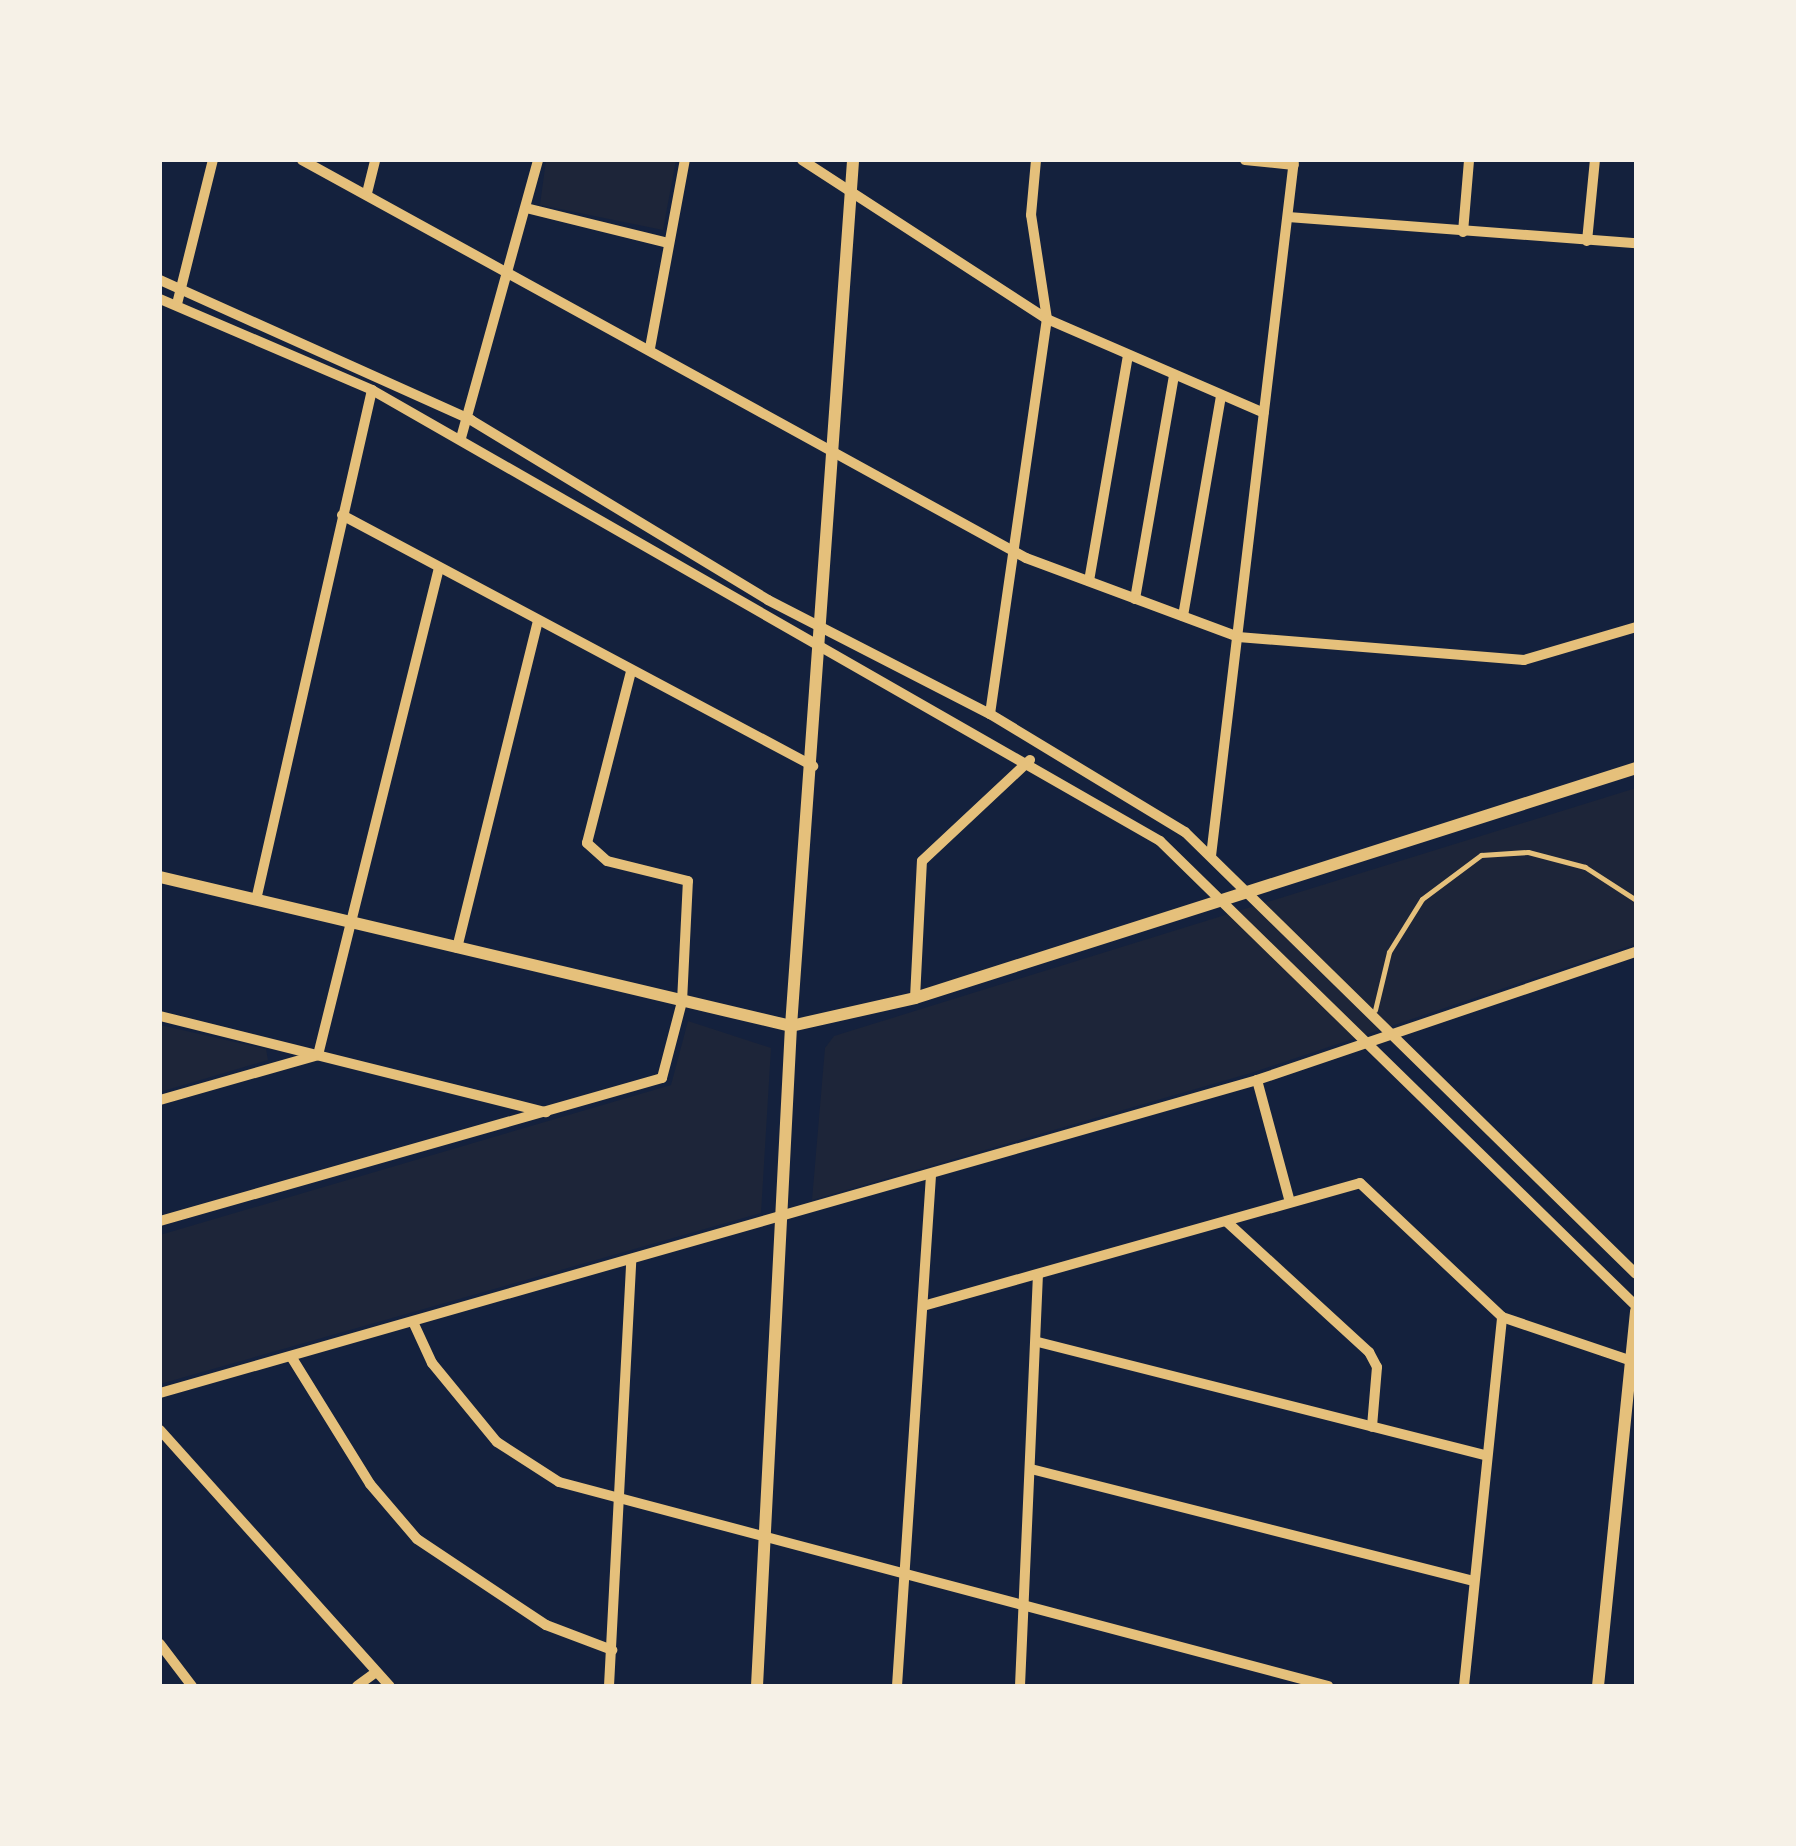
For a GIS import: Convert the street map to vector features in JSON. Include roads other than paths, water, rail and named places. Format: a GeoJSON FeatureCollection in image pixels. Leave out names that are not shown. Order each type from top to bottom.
{"type":"FeatureCollection","features":[{"type":"Feature","properties":{"kind":"street"},"geometry":{"type":"LineString","coordinates":[[176,304],[213,160]]}},
{"type":"Feature","properties":{"kind":"street"},"geometry":{"type":"LineString","coordinates":[[302,160],[650,348],[829,452],[1011,548],[1238,636],[1524,660],[1636,627]]}},
{"type":"Feature","properties":{"kind":"street"},"geometry":{"type":"LineString","coordinates":[[367,192],[376,160]]}},
{"type":"Feature","properties":{"kind":"street"},"geometry":{"type":"LineString","coordinates":[[460,438],[471,420],[538,160]]}},
{"type":"Feature","properties":{"kind":"street"},"geometry":{"type":"LineString","coordinates":[[650,348],[685,160]]}},
{"type":"Feature","properties":{"kind":"street"},"geometry":{"type":"LineString","coordinates":[[802,160],[850,186],[1047,318],[1264,413]]}},
{"type":"Feature","properties":{"kind":"street"},"geometry":{"type":"LineString","coordinates":[[757,1686],[791,1026],[814,767],[829,452],[853,160]]}},
{"type":"Feature","properties":{"kind":"street"},"geometry":{"type":"LineString","coordinates":[[990,714],[1047,318],[1031,214],[1036,160]]}},
{"type":"Feature","properties":{"kind":"street"},"geometry":{"type":"LineString","coordinates":[[1211,857],[1294,163],[1245,160]]}},
{"type":"Feature","properties":{"kind":"street"},"geometry":{"type":"LineString","coordinates":[[1463,232],[1469,160]]}},
{"type":"Feature","properties":{"kind":"street"},"geometry":{"type":"LineString","coordinates":[[1587,241],[1594,160]]}},
{"type":"Feature","properties":{"kind":"street"},"geometry":{"type":"LineString","coordinates":[[526,208],[669,243]]}},
{"type":"Feature","properties":{"kind":"street"},"geometry":{"type":"LineString","coordinates":[[1288,217],[1636,243]]}},
{"type":"Feature","properties":{"kind":"street"},"geometry":{"type":"LineString","coordinates":[[160,280],[471,420],[820,627],[990,714],[1211,857],[1375,1010],[1636,1274]]}},
{"type":"Feature","properties":{"kind":"street"},"geometry":{"type":"LineString","coordinates":[[160,299],[372,390],[460,438],[820,650],[1030,760],[1189,861],[1636,1309],[1598,1686]]}},
{"type":"Feature","properties":{"kind":"street"},"geometry":{"type":"LineString","coordinates":[[1088,581],[1128,356]]}},
{"type":"Feature","properties":{"kind":"street"},"geometry":{"type":"LineString","coordinates":[[1135,598],[1174,376]]}},
{"type":"Feature","properties":{"kind":"street"},"geometry":{"type":"LineString","coordinates":[[256,900],[372,390]]}},
{"type":"Feature","properties":{"kind":"street"},"geometry":{"type":"LineString","coordinates":[[1182,616],[1221,396]]}},
{"type":"Feature","properties":{"kind":"street"},"geometry":{"type":"LineString","coordinates":[[342,515],[814,767]]}},
{"type":"Feature","properties":{"kind":"street"},"geometry":{"type":"LineString","coordinates":[[318,1055],[354,926],[438,568]]}},
{"type":"Feature","properties":{"kind":"street"},"geometry":{"type":"LineString","coordinates":[[457,948],[538,620]]}},
{"type":"Feature","properties":{"kind":"street"},"geometry":{"type":"LineString","coordinates":[[160,1221],[662,1078],[682,1002],[688,882],[607,861],[588,843],[631,672]]}},
{"type":"Feature","properties":{"kind":"street"},"geometry":{"type":"LineString","coordinates":[[916,998],[922,861],[1030,760]]}},
{"type":"Feature","properties":{"kind":"street"},"geometry":{"type":"LineString","coordinates":[[160,877],[354,926],[791,1026],[916,998],[1636,768]]}},
{"type":"Feature","properties":{"kind":"street"},"geometry":{"type":"LineString","coordinates":[[160,1393],[632,1262],[1256,1080],[1636,952]]}},
{"type":"Feature","properties":{"kind":"street"},"geometry":{"type":"LineString","coordinates":[[160,1016],[547,1112]]}},
{"type":"Feature","properties":{"kind":"street"},"geometry":{"type":"LineString","coordinates":[[160,1100],[318,1055]]}},
{"type":"Feature","properties":{"kind":"street"},"geometry":{"type":"LineString","coordinates":[[1256,1080],[1290,1202]]}},
{"type":"Feature","properties":{"kind":"street"},"geometry":{"type":"LineString","coordinates":[[897,1686],[931,1175]]}},
{"type":"Feature","properties":{"kind":"street"},"geometry":{"type":"LineString","coordinates":[[924,1306],[1360,1183],[1502,1318],[1629,1360]]}},
{"type":"Feature","properties":{"kind":"street"},"geometry":{"type":"LineString","coordinates":[[1227,1222],[1368,1352],[1377,1367],[1372,1426]]}},
{"type":"Feature","properties":{"kind":"street"},"geometry":{"type":"LineString","coordinates":[[609,1686],[632,1262]]}},
{"type":"Feature","properties":{"kind":"street"},"geometry":{"type":"LineString","coordinates":[[1020,1686],[1038,1276]]}},
{"type":"Feature","properties":{"kind":"street"},"geometry":{"type":"LineString","coordinates":[[1464,1686],[1502,1318]]}},
{"type":"Feature","properties":{"kind":"street"},"geometry":{"type":"LineString","coordinates":[[414,1324],[432,1363],[497,1442],[559,1482],[764,1540],[1328,1686]]}},
{"type":"Feature","properties":{"kind":"street"},"geometry":{"type":"LineString","coordinates":[[1038,1342],[1486,1455]]}},
{"type":"Feature","properties":{"kind":"street"},"geometry":{"type":"LineString","coordinates":[[292,1358],[370,1484],[417,1539],[546,1625],[612,1650]]}},
{"type":"Feature","properties":{"kind":"street"},"geometry":{"type":"LineString","coordinates":[[160,1430],[390,1686]]}},
{"type":"Feature","properties":{"kind":"street"},"geometry":{"type":"LineString","coordinates":[[1031,1469],[1474,1582]]}},
{"type":"Feature","properties":{"kind":"street"},"geometry":{"type":"LineString","coordinates":[[160,1644],[192,1686]]}},
{"type":"Feature","properties":{"kind":"street"},"geometry":{"type":"LineString","coordinates":[[357,1686],[375,1672]]}},
{"type":"Feature","properties":{"kind":"lane"},"geometry":{"type":"LineString","coordinates":[[1375,1010],[1389,952],[1422,899],[1481,855],[1528,852],[1585,867],[1636,900]]}}]}
